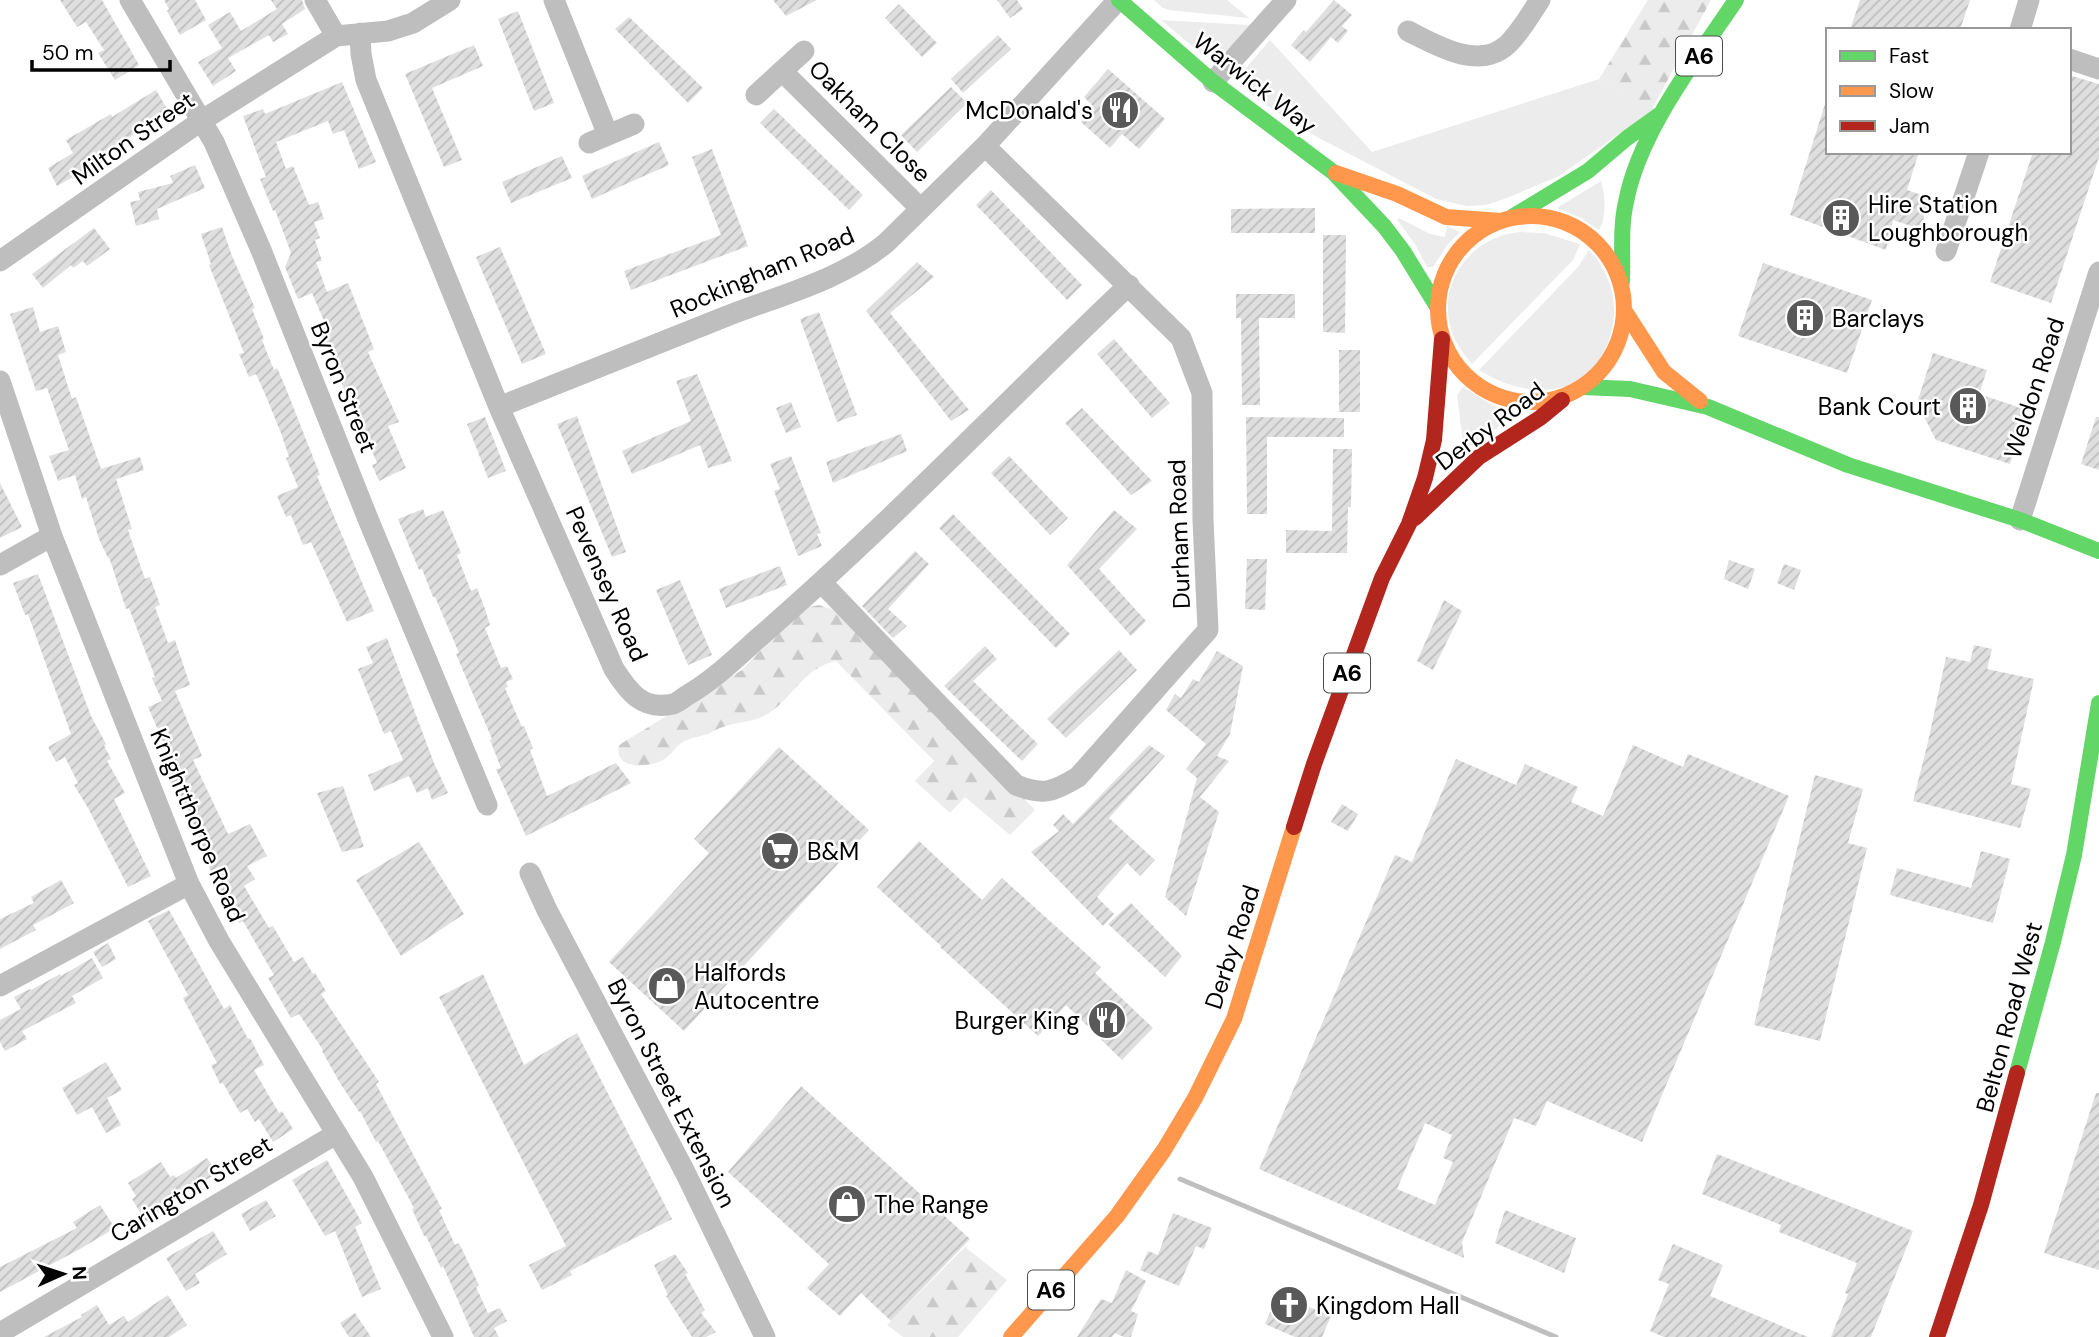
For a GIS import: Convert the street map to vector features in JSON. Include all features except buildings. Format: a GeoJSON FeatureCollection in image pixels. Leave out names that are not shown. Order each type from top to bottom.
{"type":"FeatureCollection","features":[{"type":"Feature","properties":{"kind":"main road","name":"Warwick Way"},"geometry":{"type":"LineString","coordinates":[[1119,0],[1213,82],[1333,172],[1404,251],[1438,307]]}},
{"type":"Feature","properties":{"kind":"main road","name":"A6"},"geometry":{"type":"LineString","coordinates":[[1622,282],[1628,192],[1662,112],[1736,0]]}},
{"type":"Feature","properties":{"kind":"main road","name":"A6"},"geometry":{"type":"LineString","coordinates":[[1506,219],[1538,216],[1555,219],[1587,234],[1611,259],[1622,282],[1626,313],[1613,355],[1600,372],[1575,391],[1549,401],[1511,401],[1490,393],[1466,377],[1454,363],[1442,340],[1438,307],[1442,280],[1458,251],[1483,229],[1506,219],[1588,171],[1662,112]]}},
{"type":"Feature","properties":{"kind":"main road","name":"Warwick Way"},"geometry":{"type":"LineString","coordinates":[[1333,172],[1397,194],[1446,217],[1506,219]]}},
{"type":"Feature","properties":{"kind":"main road"},"geometry":{"type":"LineString","coordinates":[[1626,313],[1664,372],[1707,407]]}},
{"type":"Feature","properties":{"kind":"main road","name":"Derby Road"},"geometry":{"type":"LineString","coordinates":[[1011,1337],[1117,1216],[1164,1150],[1195,1098],[1234,1019],[1314,764],[1382,578],[1409,524],[1425,478],[1434,440],[1442,340]]}},
{"type":"Feature","properties":{"kind":"main road"},"geometry":{"type":"LineString","coordinates":[[1575,391],[1630,389],[1707,407],[1847,465],[2020,520],[2099,551]]}},
{"type":"Feature","properties":{"kind":"main road","name":"Derby Road"},"geometry":{"type":"LineString","coordinates":[[1409,524],[1479,457],[1575,391]]}},
{"type":"Feature","properties":{"kind":"main road","name":"Belton Road West"},"geometry":{"type":"LineString","coordinates":[[1937,1337],[1981,1205],[2053,943],[2074,855],[2099,703]]}},
{"type":"Feature","properties":{"kind":"street","name":"Byron Street"},"geometry":{"type":"LineString","coordinates":[[130,0],[214,142],[261,250],[368,519],[487,804]]}},
{"type":"Feature","properties":{"kind":"street"},"geometry":{"type":"LineString","coordinates":[[315,0],[336,36]]}},
{"type":"Feature","properties":{"kind":"street","name":"Milton Street"},"geometry":{"type":"LineString","coordinates":[[0,261],[201,121],[336,36],[388,31],[413,23],[450,0]]}},
{"type":"Feature","properties":{"kind":"street"},"geometry":{"type":"LineString","coordinates":[[554,0],[599,139],[634,124]]}},
{"type":"Feature","properties":{"kind":"street","name":"Rockingham Road"},"geometry":{"type":"LineString","coordinates":[[499,407],[847,270],[868,258],[985,146],[1119,0]]}},
{"type":"Feature","properties":{"kind":"street"},"geometry":{"type":"LineString","coordinates":[[1213,82],[1286,0]]}},
{"type":"Feature","properties":{"kind":"street"},"geometry":{"type":"LineString","coordinates":[[1415,40],[1475,56],[1492,54],[1508,44],[1540,0]]}},
{"type":"Feature","properties":{"kind":"street"},"geometry":{"type":"LineString","coordinates":[[2021,28],[2029,0]]}},
{"type":"Feature","properties":{"kind":"street","name":"Pevensey Road"},"geometry":{"type":"LineString","coordinates":[[360,33],[366,80],[499,407],[614,669],[636,698],[652,704],[673,704],[704,686],[821,582],[1129,285]]}},
{"type":"Feature","properties":{"kind":"street","name":"Oakham Close"},"geometry":{"type":"LineString","coordinates":[[756,95],[804,51]]}},
{"type":"Feature","properties":{"kind":"street"},"geometry":{"type":"LineString","coordinates":[[2071,60],[2099,69]]}},
{"type":"Feature","properties":{"kind":"street","name":"Oakham Close"},"geometry":{"type":"LineString","coordinates":[[782,71],[920,208]]}},
{"type":"Feature","properties":{"kind":"street","name":"Durham Road"},"geometry":{"type":"LineString","coordinates":[[821,582],[1016,785],[1034,792],[1059,788],[1078,777],[1208,629],[1203,520],[1202,393],[1181,338],[985,146]]}},
{"type":"Feature","properties":{"kind":"street"},"geometry":{"type":"LineString","coordinates":[[1946,251],[1978,154]]}},
{"type":"Feature","properties":{"kind":"street","name":"Weldon Road"},"geometry":{"type":"LineString","coordinates":[[2020,520],[2099,272]]}},
{"type":"Feature","properties":{"kind":"street","name":"Knightthorpe Road"},"geometry":{"type":"LineString","coordinates":[[0,381],[52,536],[189,884],[219,941],[363,1177],[434,1333]]}},
{"type":"Feature","properties":{"kind":"street"},"geometry":{"type":"LineString","coordinates":[[0,565],[52,536]]}},
{"type":"Feature","properties":{"kind":"street","name":"Byron Street Extension"},"geometry":{"type":"LineString","coordinates":[[530,873],[685,1172],[765,1337]]}},
{"type":"Feature","properties":{"kind":"street"},"geometry":{"type":"LineString","coordinates":[[0,986],[189,884]]}},
{"type":"Feature","properties":{"kind":"street","name":"Carington Street"},"geometry":{"type":"LineString","coordinates":[[0,1333],[336,1134]]}},
{"type":"Feature","properties":{"kind":"green space"},"geometry":{"type":"Polygon","coordinates":[[[1154,0],[1227,0],[1249,18],[1169,10],[1154,0]]]}},
{"type":"Feature","properties":{"kind":"green space"},"geometry":{"type":"Polygon","coordinates":[[[1648,0],[1711,0],[1652,109],[1599,79],[1648,0]]]}},
{"type":"Feature","properties":{"kind":"green space"},"geometry":{"type":"Polygon","coordinates":[[[1161,20],[1250,27],[1229,48],[1210,56],[1203,55],[1161,20]]]}},
{"type":"Feature","properties":{"kind":"green space"},"geometry":{"type":"Polygon","coordinates":[[[1270,40],[1372,152],[1599,79],[1654,109],[1559,176],[1486,205],[1467,206],[1436,199],[1315,136],[1255,98],[1243,85],[1240,75],[1270,40]]]}},
{"type":"Feature","properties":{"kind":"green space"},"geometry":{"type":"Polygon","coordinates":[[[1601,181],[1604,206],[1599,230],[1581,218],[1557,208],[1601,181]]]}},
{"type":"Feature","properties":{"kind":"green space"},"geometry":{"type":"Polygon","coordinates":[[[1399,218],[1430,234],[1445,237],[1447,226],[1460,232],[1448,244],[1433,267],[1427,267],[1415,244],[1397,220],[1399,218]]]}},
{"type":"Feature","properties":{"kind":"green space"},"geometry":{"type":"Polygon","coordinates":[[[1520,232],[1544,233],[1580,244],[1573,260],[1472,364],[1452,332],[1448,314],[1453,280],[1472,253],[1502,235],[1520,232]]]}},
{"type":"Feature","properties":{"kind":"green space"},"geometry":{"type":"Polygon","coordinates":[[[1589,250],[1608,278],[1614,309],[1611,335],[1592,370],[1572,384],[1536,390],[1512,385],[1479,370],[1578,267],[1589,250]]]}},
{"type":"Feature","properties":{"kind":"green space"},"geometry":{"type":"Polygon","coordinates":[[[1463,387],[1494,406],[1519,413],[1464,450],[1457,395],[1463,387]]]}},
{"type":"Feature","properties":{"kind":"green space"},"geometry":{"type":"Polygon","coordinates":[[[819,605],[832,609],[849,621],[1035,810],[1010,835],[965,797],[950,813],[915,781],[934,761],[836,661],[807,676],[778,706],[763,716],[687,740],[657,763],[633,765],[621,759],[619,745],[742,670],[799,609],[819,605]]]}},
{"type":"Feature","properties":{"kind":"green space"},"geometry":{"type":"Polygon","coordinates":[[[965,1247],[1007,1280],[958,1337],[903,1337],[887,1325],[965,1247]]]}},
{"type":"Feature","properties":{"kind":"waterway"},"geometry":{"type":"LineString","coordinates":[[1180,1179],[1556,1337]]}},
{"type":"Feature","properties":{"kind":"traffic: fast"},"geometry":{"type":"LineString","coordinates":[[1119,0],[1213,82],[1333,172],[1384,226],[1403,251],[1438,308]]}},
{"type":"Feature","properties":{"kind":"traffic: fast"},"geometry":{"type":"LineString","coordinates":[[1622,282],[1624,212],[1643,149],[1671,96],[1736,0]]}},
{"type":"Feature","properties":{"kind":"traffic: fast"},"geometry":{"type":"LineString","coordinates":[[1512,217],[1588,171],[1659,115]]}},
{"type":"Feature","properties":{"kind":"traffic: fast"},"geometry":{"type":"LineString","coordinates":[[1582,387],[1630,389],[1708,407],[1848,465],[2020,520],[2099,551]]}},
{"type":"Feature","properties":{"kind":"traffic: fast"},"geometry":{"type":"LineString","coordinates":[[2017,1073],[2074,855],[2099,703]]}},
{"type":"Feature","properties":{"kind":"traffic: slow"},"geometry":{"type":"LineString","coordinates":[[1336,173],[1397,194],[1446,217],[1501,221]]}},
{"type":"Feature","properties":{"kind":"traffic: slow"},"geometry":{"type":"LineString","coordinates":[[1531,216],[1567,223],[1583,231],[1597,243],[1609,257],[1617,273],[1624,309],[1617,345],[1609,361],[1597,375],[1583,387],[1567,395],[1531,402],[1495,395],[1479,387],[1465,375],[1453,361],[1445,345],[1438,309],[1445,273],[1453,257],[1465,243],[1479,231],[1495,223],[1531,216]]}},
{"type":"Feature","properties":{"kind":"traffic: slow"},"geometry":{"type":"LineString","coordinates":[[1626,313],[1664,372],[1700,401]]}},
{"type":"Feature","properties":{"kind":"traffic: slow"},"geometry":{"type":"LineString","coordinates":[[1011,1337],[1117,1216],[1164,1150],[1195,1098],[1234,1019],[1294,827]]}},
{"type":"Feature","properties":{"kind":"traffic: jam"},"geometry":{"type":"LineString","coordinates":[[1294,827],[1314,764],[1382,578],[1409,524],[1425,478],[1434,440],[1442,339]]}},
{"type":"Feature","properties":{"kind":"traffic: jam"},"geometry":{"type":"LineString","coordinates":[[1415,518],[1479,457],[1540,418],[1562,400]]}},
{"type":"Feature","properties":{"kind":"traffic: jam"},"geometry":{"type":"LineString","coordinates":[[1937,1337],[1981,1205],[2017,1073]]}},
{"type":"Feature","properties":{"kind":"place","name":"McDonald's"},"geometry":{"type":"Point","coordinates":[1120,110]}},
{"type":"Feature","properties":{"kind":"place","name":"Hire Station Loughborough"},"geometry":{"type":"Point","coordinates":[1841,218]}},
{"type":"Feature","properties":{"kind":"place","name":"Barclays"},"geometry":{"type":"Point","coordinates":[1805,318]}},
{"type":"Feature","properties":{"kind":"place","name":"Bank Court"},"geometry":{"type":"Point","coordinates":[1968,406]}},
{"type":"Feature","properties":{"kind":"place","name":"B&M"},"geometry":{"type":"Point","coordinates":[780,851]}},
{"type":"Feature","properties":{"kind":"place","name":"Halfords Autocentre"},"geometry":{"type":"Point","coordinates":[667,986]}},
{"type":"Feature","properties":{"kind":"place","name":"Burger King"},"geometry":{"type":"Point","coordinates":[1107,1020]}},
{"type":"Feature","properties":{"kind":"place","name":"The Range"},"geometry":{"type":"Point","coordinates":[847,1204]}},
{"type":"Feature","properties":{"kind":"place","name":"Kingdom Hall"},"geometry":{"type":"Point","coordinates":[1289,1305]}}]}
